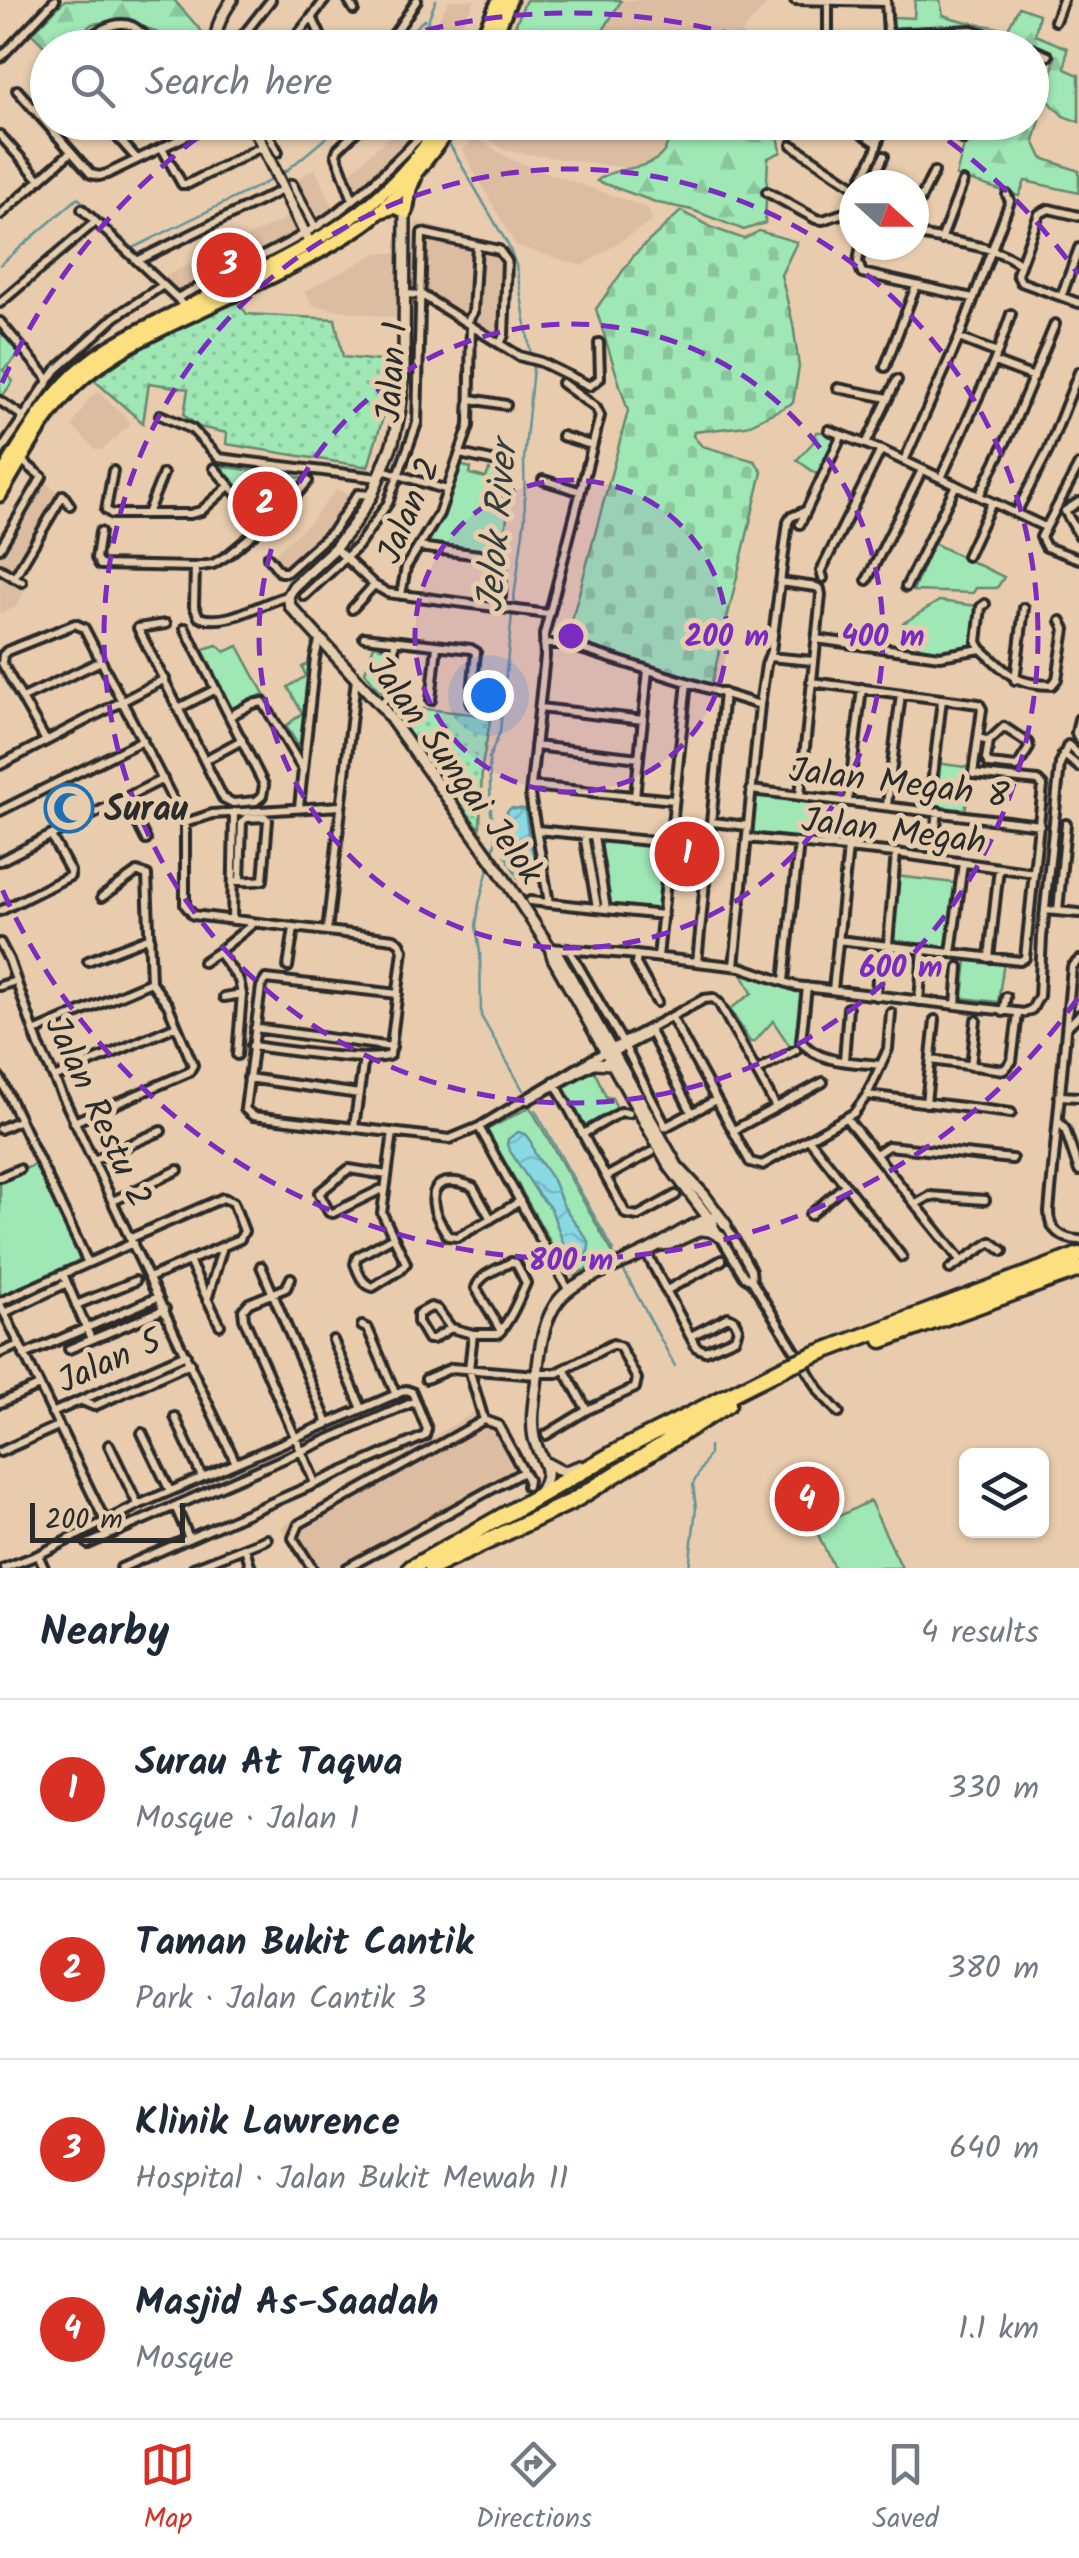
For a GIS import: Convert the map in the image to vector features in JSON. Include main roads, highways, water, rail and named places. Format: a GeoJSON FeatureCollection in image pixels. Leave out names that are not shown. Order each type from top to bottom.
{"type":"FeatureCollection","features":[{"type":"Feature","properties":{"kind":"highway"},"geometry":{"type":"LineString","coordinates":[[551,1488],[648,1435],[790,1369],[1079,1255]]}},
{"type":"Feature","properties":{"kind":"highway"},"geometry":{"type":"LineString","coordinates":[[818,1358],[1079,1269]]}},
{"type":"Feature","properties":{"kind":"highway"},"geometry":{"type":"LineString","coordinates":[[431,1568],[573,1501],[790,1369]]}},
{"type":"Feature","properties":{"kind":"highway"},"geometry":{"type":"LineString","coordinates":[[596,1487],[588,1473],[648,1435]]}},
{"type":"Feature","properties":{"kind":"highway"},"geometry":{"type":"LineString","coordinates":[[411,1568],[532,1491],[573,1484],[577,1492],[573,1501]]}},
{"type":"Feature","properties":{"kind":"main road"},"geometry":{"type":"LineString","coordinates":[[486,30],[500,0]]}},
{"type":"Feature","properties":{"kind":"main road"},"geometry":{"type":"LineString","coordinates":[[498,30],[510,0]]}},
{"type":"Feature","properties":{"kind":"main road"},"geometry":{"type":"LineString","coordinates":[[0,478],[28,420],[90,360],[181,303],[251,276],[307,238],[348,221],[398,176],[425,140]]}},
{"type":"Feature","properties":{"kind":"main road"},"geometry":{"type":"LineString","coordinates":[[363,208],[395,207],[406,212],[428,140]]}},
{"type":"Feature","properties":{"kind":"main road"},"geometry":{"type":"LineString","coordinates":[[396,193],[398,183],[422,154],[428,140]]}},
{"type":"Feature","properties":{"kind":"main road"},"geometry":{"type":"LineString","coordinates":[[363,208],[396,193],[420,167]]}},
{"type":"Feature","properties":{"kind":"main road"},"geometry":{"type":"LineString","coordinates":[[0,495],[53,411],[72,388],[106,360],[362,225],[363,208]]}},
{"type":"Feature","properties":{"kind":"main road"},"geometry":{"type":"LineString","coordinates":[[307,238],[315,245],[330,243]]}},
{"type":"Feature","properties":{"kind":"main road"},"geometry":{"type":"LineString","coordinates":[[284,269],[307,251],[307,238]]}},
{"type":"Feature","properties":{"kind":"water"},"geometry":{"type":"Polygon","coordinates":[[[525,809],[529,841],[507,843],[507,811],[525,809]]]}},
{"type":"Feature","properties":{"kind":"water"},"geometry":{"type":"Polygon","coordinates":[[[529,846],[536,876],[518,878],[505,854],[509,848],[529,846]]]}},
{"type":"Feature","properties":{"kind":"water"},"geometry":{"type":"Polygon","coordinates":[[[518,1132],[531,1142],[564,1207],[589,1242],[587,1253],[578,1260],[566,1251],[551,1209],[507,1145],[508,1139],[518,1132]]]}},
{"type":"Feature","properties":{"kind":"waterway","name":"Jelok River"},"geometry":{"type":"LineString","coordinates":[[424,30],[436,0]]}},
{"type":"Feature","properties":{"kind":"waterway"},"geometry":{"type":"LineString","coordinates":[[412,30],[425,19]]}},
{"type":"Feature","properties":{"kind":"waterway"},"geometry":{"type":"LineString","coordinates":[[280,176],[323,140]]}},
{"type":"Feature","properties":{"kind":"waterway","name":"Jelok River"},"geometry":{"type":"LineString","coordinates":[[447,140],[516,265],[533,368],[524,460],[525,517],[500,732],[489,758],[496,839],[492,857]]}},
{"type":"Feature","properties":{"kind":"waterway"},"geometry":{"type":"LineString","coordinates":[[0,265],[78,198],[133,248],[273,179]]}},
{"type":"Feature","properties":{"kind":"waterway"},"geometry":{"type":"LineString","coordinates":[[489,865],[476,926],[481,1016],[523,1090]]}},
{"type":"Feature","properties":{"kind":"waterway"},"geometry":{"type":"LineString","coordinates":[[535,1110],[614,1251]]}},
{"type":"Feature","properties":{"kind":"waterway"},"geometry":{"type":"LineString","coordinates":[[624,1271],[675,1366]]}},
{"type":"Feature","properties":{"kind":"waterway"},"geometry":{"type":"LineString","coordinates":[[689,1568],[696,1508],[693,1484],[709,1454],[709,1446]]}},
{"type":"Feature","properties":{"kind":"place","name":"Klinik Lawrence"},"geometry":{"type":"Point","coordinates":[229,265]}},
{"type":"Feature","properties":{"kind":"place","name":"Taman Bukit Cantik"},"geometry":{"type":"Point","coordinates":[265,504]}},
{"type":"Feature","properties":{"kind":"place","name":"Surau"},"geometry":{"type":"Point","coordinates":[69,808]}},
{"type":"Feature","properties":{"kind":"place","name":"Surau At Taqwa"},"geometry":{"type":"Point","coordinates":[687,854]}},
{"type":"Feature","properties":{"kind":"place","name":"Masjid As-Saadah"},"geometry":{"type":"Point","coordinates":[807,1499]}}]}
